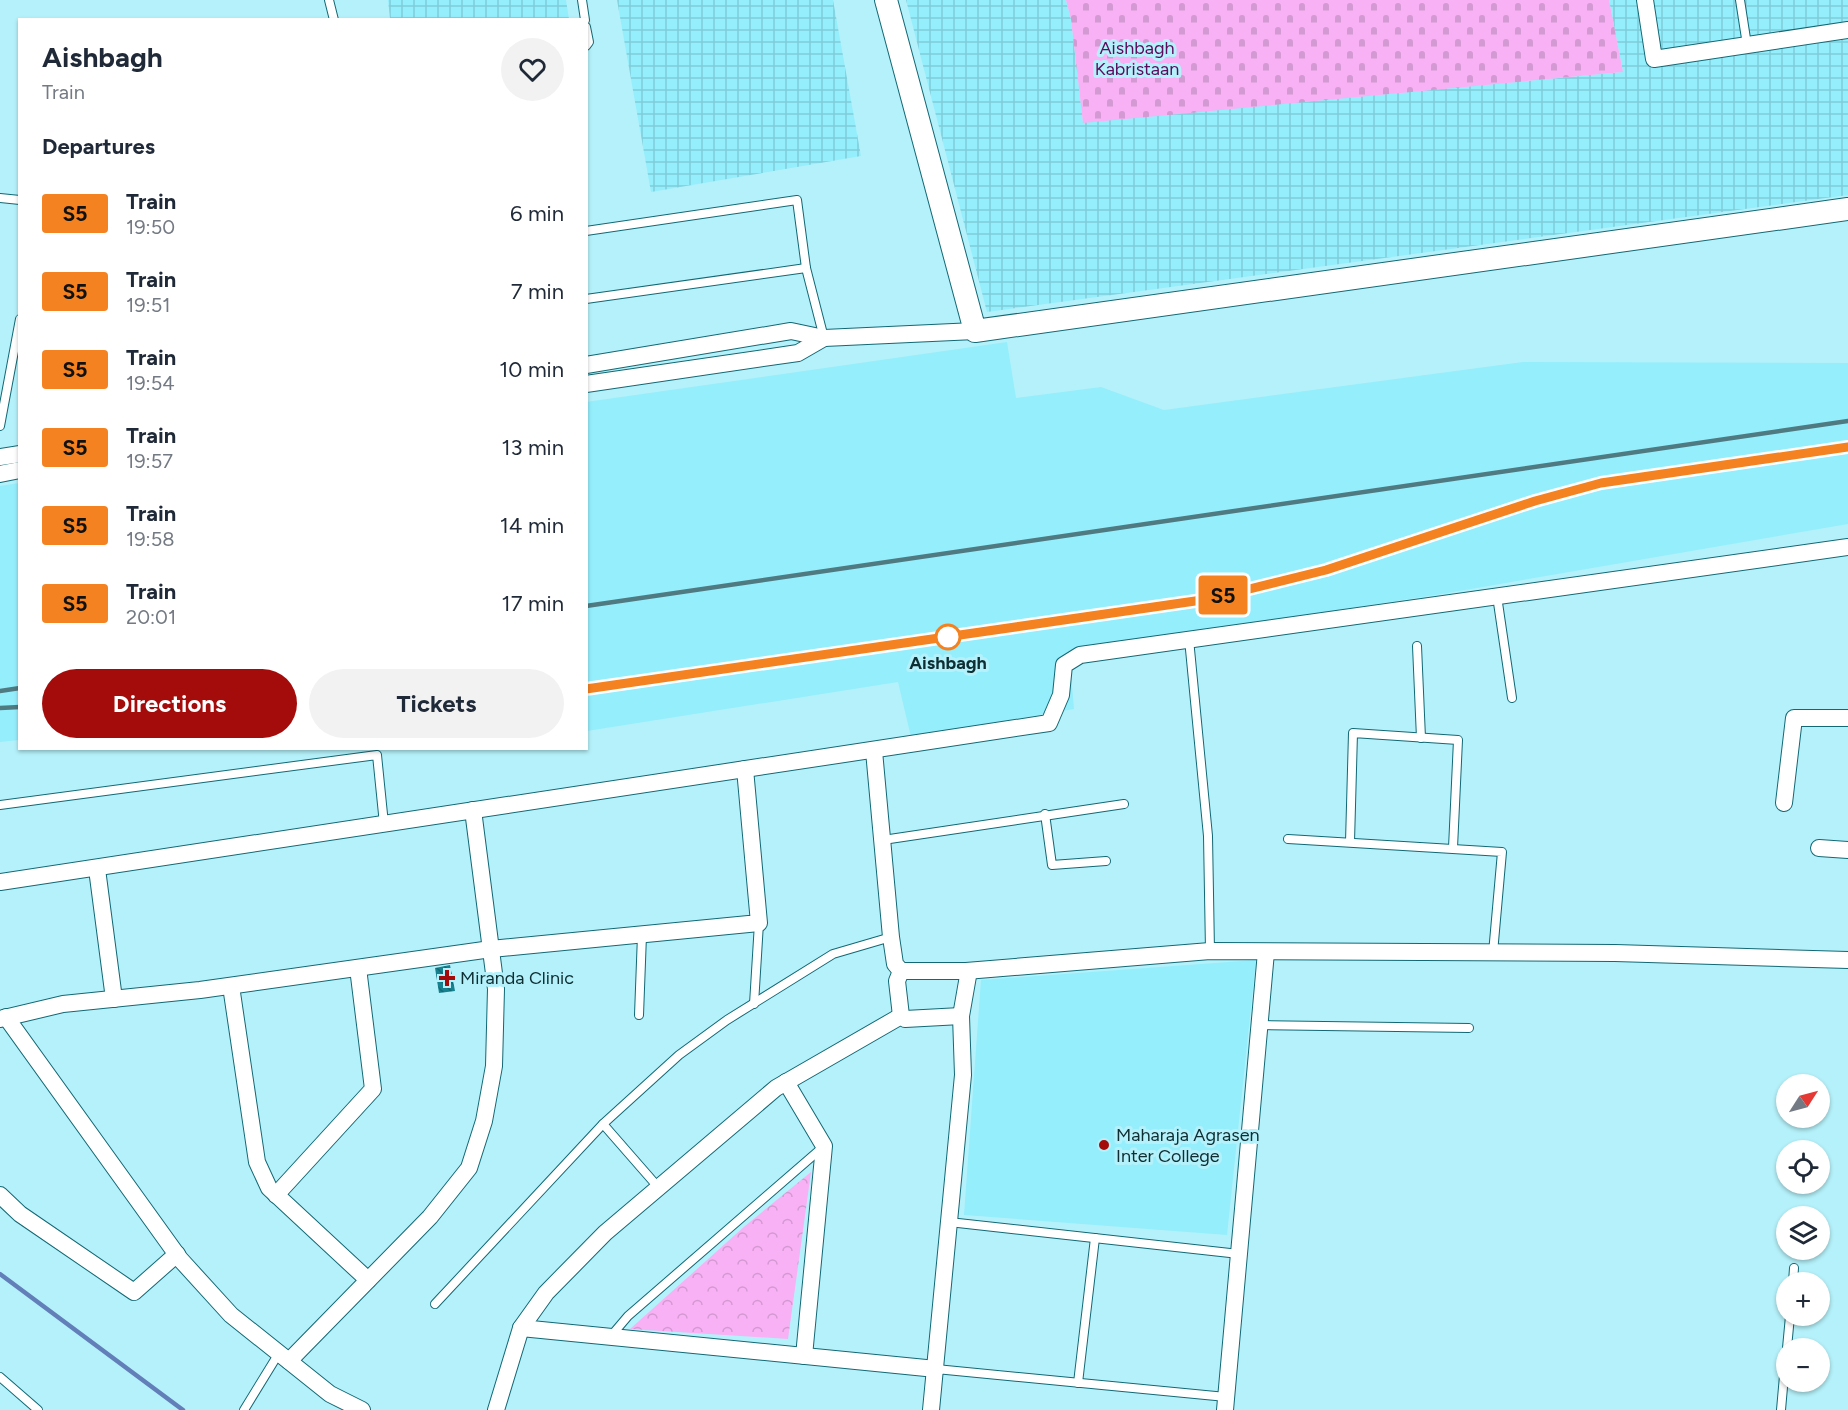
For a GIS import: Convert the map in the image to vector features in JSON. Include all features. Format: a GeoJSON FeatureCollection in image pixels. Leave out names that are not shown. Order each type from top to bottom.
{"type":"FeatureCollection","features":[{"type":"Feature","properties":{"kind":"street"},"geometry":{"type":"LineString","coordinates":[[886,0],[975,331]]}},
{"type":"Feature","properties":{"kind":"street"},"geometry":{"type":"LineString","coordinates":[[1645,0],[1654,59],[1848,30]]}},
{"type":"Feature","properties":{"kind":"street"},"geometry":{"type":"LineString","coordinates":[[588,365],[791,331],[824,338],[975,331],[1848,208]]}},
{"type":"Feature","properties":{"kind":"street"},"geometry":{"type":"LineString","coordinates":[[588,384],[798,353],[824,338]]}},
{"type":"Feature","properties":{"kind":"street"},"geometry":{"type":"LineString","coordinates":[[0,457],[18,454]]}},
{"type":"Feature","properties":{"kind":"street"},"geometry":{"type":"LineString","coordinates":[[0,474],[18,470]]}},
{"type":"Feature","properties":{"kind":"street"},"geometry":{"type":"LineString","coordinates":[[0,882],[98,869],[1049,723],[1061,695],[1064,665],[1080,655],[1848,547]]}},
{"type":"Feature","properties":{"kind":"street"},"geometry":{"type":"LineString","coordinates":[[1784,803],[1794,718],[1848,718]]}},
{"type":"Feature","properties":{"kind":"street"},"geometry":{"type":"LineString","coordinates":[[874,751],[891,937],[896,964],[900,971],[897,981],[901,1016]]}},
{"type":"Feature","properties":{"kind":"street"},"geometry":{"type":"LineString","coordinates":[[362,1410],[330,1394],[231,1315],[177,1254],[3,1018],[63,1004],[231,986],[491,950],[759,923],[746,769]]}},
{"type":"Feature","properties":{"kind":"street"},"geometry":{"type":"LineString","coordinates":[[284,1357],[368,1281],[430,1217],[469,1168],[484,1121],[494,1066],[496,989],[473,810]]}},
{"type":"Feature","properties":{"kind":"street"},"geometry":{"type":"LineString","coordinates":[[1819,848],[1848,850]]}},
{"type":"Feature","properties":{"kind":"street"},"geometry":{"type":"LineString","coordinates":[[98,869],[114,999]]}},
{"type":"Feature","properties":{"kind":"street"},"geometry":{"type":"LineString","coordinates":[[900,971],[958,969],[966,971],[1210,951],[1615,952],[1848,960]]}},
{"type":"Feature","properties":{"kind":"street"},"geometry":{"type":"LineString","coordinates":[[1225,1404],[1266,952]]}},
{"type":"Feature","properties":{"kind":"street"},"geometry":{"type":"LineString","coordinates":[[276,1195],[373,1089],[358,968]]}},
{"type":"Feature","properties":{"kind":"street"},"geometry":{"type":"LineString","coordinates":[[931,1410],[963,1075],[961,1016],[968,976],[966,971]]}},
{"type":"Feature","properties":{"kind":"street"},"geometry":{"type":"LineString","coordinates":[[231,986],[257,1162],[268,1188],[368,1281]]}},
{"type":"Feature","properties":{"kind":"street"},"geometry":{"type":"LineString","coordinates":[[901,1016],[905,1019],[961,1016]]}},
{"type":"Feature","properties":{"kind":"street"},"geometry":{"type":"LineString","coordinates":[[496,1410],[521,1328],[546,1293],[605,1233],[786,1082],[901,1016]]}},
{"type":"Feature","properties":{"kind":"street"},"geometry":{"type":"LineString","coordinates":[[786,1082],[824,1146],[804,1356]]}},
{"type":"Feature","properties":{"kind":"street"},"geometry":{"type":"LineString","coordinates":[[0,1195],[20,1214],[134,1292],[177,1254]]}},
{"type":"Feature","properties":{"kind":"street"},"geometry":{"type":"LineString","coordinates":[[521,1328],[936,1369]]}},
{"type":"Feature","properties":{"kind":"lane"},"geometry":{"type":"LineString","coordinates":[[329,0],[334,18]]}},
{"type":"Feature","properties":{"kind":"lane"},"geometry":{"type":"LineString","coordinates":[[582,0],[585,18]]}},
{"type":"Feature","properties":{"kind":"lane"},"geometry":{"type":"LineString","coordinates":[[1740,0],[1747,45]]}},
{"type":"Feature","properties":{"kind":"lane"},"geometry":{"type":"LineString","coordinates":[[0,198],[18,200]]}},
{"type":"Feature","properties":{"kind":"lane"},"geometry":{"type":"LineString","coordinates":[[588,231],[797,200],[806,268],[824,338]]}},
{"type":"Feature","properties":{"kind":"lane"},"geometry":{"type":"LineString","coordinates":[[588,299],[806,268]]}},
{"type":"Feature","properties":{"kind":"lane"},"geometry":{"type":"LineString","coordinates":[[0,426],[18,330]]}},
{"type":"Feature","properties":{"kind":"lane"},"geometry":{"type":"LineString","coordinates":[[9,377],[18,376]]}},
{"type":"Feature","properties":{"kind":"lane"},"geometry":{"type":"LineString","coordinates":[[1497,596],[1512,698]]}},
{"type":"Feature","properties":{"kind":"lane"},"geometry":{"type":"LineString","coordinates":[[1189,639],[1208,836],[1210,951]]}},
{"type":"Feature","properties":{"kind":"lane"},"geometry":{"type":"LineString","coordinates":[[1417,646],[1421,738]]}},
{"type":"Feature","properties":{"kind":"lane"},"geometry":{"type":"LineString","coordinates":[[1350,842],[1353,733],[1458,740],[1453,848]]}},
{"type":"Feature","properties":{"kind":"lane"},"geometry":{"type":"LineString","coordinates":[[0,805],[377,755],[384,824]]}},
{"type":"Feature","properties":{"kind":"lane"},"geometry":{"type":"LineString","coordinates":[[883,840],[1124,804]]}},
{"type":"Feature","properties":{"kind":"lane"},"geometry":{"type":"LineString","coordinates":[[1045,814],[1053,865],[1106,861]]}},
{"type":"Feature","properties":{"kind":"lane"},"geometry":{"type":"LineString","coordinates":[[1288,839],[1502,852],[1493,952]]}},
{"type":"Feature","properties":{"kind":"lane"},"geometry":{"type":"LineString","coordinates":[[754,1004],[759,923]]}},
{"type":"Feature","properties":{"kind":"lane"},"geometry":{"type":"LineString","coordinates":[[639,1015],[642,934]]}},
{"type":"Feature","properties":{"kind":"lane"},"geometry":{"type":"LineString","coordinates":[[435,1304],[603,1124],[679,1055],[833,954],[891,937]]}},
{"type":"Feature","properties":{"kind":"lane"},"geometry":{"type":"LineString","coordinates":[[1259,1025],[1469,1028]]}},
{"type":"Feature","properties":{"kind":"lane"},"geometry":{"type":"LineString","coordinates":[[603,1124],[658,1187]]}},
{"type":"Feature","properties":{"kind":"lane"},"geometry":{"type":"LineString","coordinates":[[611,1337],[628,1316],[824,1146]]}},
{"type":"Feature","properties":{"kind":"lane"},"geometry":{"type":"LineString","coordinates":[[950,1222],[1239,1254]]}},
{"type":"Feature","properties":{"kind":"lane"},"geometry":{"type":"LineString","coordinates":[[1078,1383],[1095,1238]]}},
{"type":"Feature","properties":{"kind":"lane"},"geometry":{"type":"LineString","coordinates":[[1794,1268],[1794,1272]]}},
{"type":"Feature","properties":{"kind":"lane"},"geometry":{"type":"LineString","coordinates":[[244,1410],[284,1357]]}},
{"type":"Feature","properties":{"kind":"lane"},"geometry":{"type":"LineString","coordinates":[[936,1369],[1078,1383],[1225,1404]]}},
{"type":"Feature","properties":{"kind":"lane"},"geometry":{"type":"LineString","coordinates":[[0,1377],[38,1410]]}},
{"type":"Feature","properties":{"kind":"lane"},"geometry":{"type":"LineString","coordinates":[[1781,1410],[1783,1392]]}},
{"type":"Feature","properties":{"kind":"shaded area"},"geometry":{"type":"Polygon","coordinates":[[[388,0],[566,0],[569,18],[390,18],[388,0]]]}},
{"type":"Feature","properties":{"kind":"shaded area"},"geometry":{"type":"Polygon","coordinates":[[[617,0],[833,0],[861,156],[651,192],[617,0]]]}},
{"type":"Feature","properties":{"kind":"shaded area"},"geometry":{"type":"Polygon","coordinates":[[[906,0],[1066,0],[1071,19],[1083,122],[1623,72],[1609,0],[1848,0],[1848,195],[987,312],[906,0]]]}},
{"type":"Feature","properties":{"kind":"shaded area"},"geometry":{"type":"Polygon","coordinates":[[[1007,342],[1016,398],[1101,387],[1164,410],[1523,362],[1848,363],[1848,524],[1442,594],[1069,651],[1074,709],[911,737],[898,682],[588,731],[588,402],[1007,342]]]}},
{"type":"Feature","properties":{"kind":"shaded area"},"geometry":{"type":"Polygon","coordinates":[[[18,483],[18,740],[0,742],[0,486],[18,483]]]}},
{"type":"Feature","properties":{"kind":"shaded area"},"geometry":{"type":"Polygon","coordinates":[[[1256,960],[1227,1235],[964,1215],[981,980],[1256,960]]]}},
{"type":"Feature","properties":{"kind":"green space","name":"Aishbagh Kabristaan"},"geometry":{"type":"Polygon","coordinates":[[[1066,0],[1609,0],[1623,72],[1083,123],[1071,19],[1066,0]]]}},
{"type":"Feature","properties":{"kind":"green space"},"geometry":{"type":"Polygon","coordinates":[[[811,1172],[788,1339],[630,1329],[745,1226],[811,1172]]]}},
{"type":"Feature","properties":{"kind":"building"},"geometry":{"type":"Polygon","coordinates":[[[450,965],[455,991],[439,993],[435,968],[450,965]]]}},
{"type":"Feature","properties":{"kind":"waterway"},"geometry":{"type":"LineString","coordinates":[[0,1274],[183,1410]]}},
{"type":"Feature","properties":{"kind":"railway"},"geometry":{"type":"LineString","coordinates":[[588,606],[1848,421]]}},
{"type":"Feature","properties":{"kind":"railway"},"geometry":{"type":"LineString","coordinates":[[588,689],[1209,599],[1325,570],[1535,500],[1601,483],[1848,447]]}},
{"type":"Feature","properties":{"kind":"railway"},"geometry":{"type":"LineString","coordinates":[[0,691],[18,688]]}},
{"type":"Feature","properties":{"kind":"railway"},"geometry":{"type":"LineString","coordinates":[[0,708],[18,707]]}},
{"type":"Feature","properties":{"kind":"train","name":"S5"},"geometry":{"type":"LineString","coordinates":[[588,689],[1209,599],[1326,570],[1467,522],[1601,483],[1848,447]]}},
{"type":"Feature","properties":{"kind":"place","name":"Aishbagh"},"geometry":{"type":"Point","coordinates":[948,637]}},
{"type":"Feature","properties":{"kind":"place","name":"Miranda Clinic"},"geometry":{"type":"Point","coordinates":[447,978]}},
{"type":"Feature","properties":{"kind":"place","name":"Maharaja Agrasen Inter College"},"geometry":{"type":"Point","coordinates":[1104,1145]}}]}
